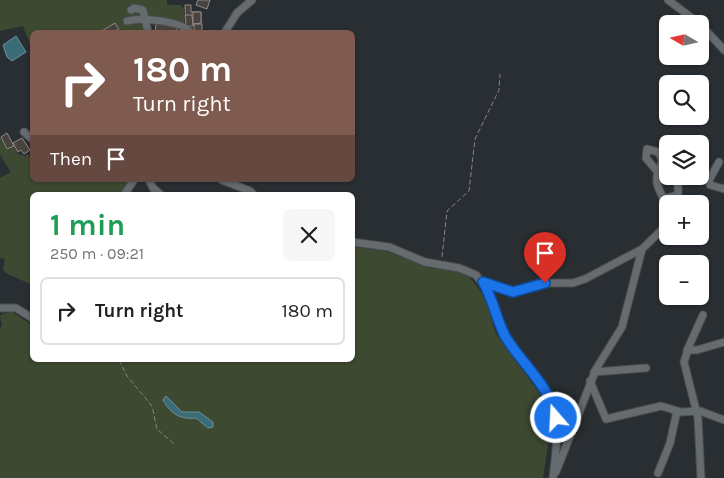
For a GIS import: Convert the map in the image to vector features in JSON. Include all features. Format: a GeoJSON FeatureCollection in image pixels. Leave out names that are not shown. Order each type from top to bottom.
{"type":"FeatureCollection","features":[{"type":"Feature","properties":{"kind":"street"},"geometry":{"type":"LineString","coordinates":[[226,30],[237,13],[252,0]]}},
{"type":"Feature","properties":{"kind":"street"},"geometry":{"type":"LineString","coordinates":[[668,0],[688,15]]}},
{"type":"Feature","properties":{"kind":"street"},"geometry":{"type":"LineString","coordinates":[[131,10],[134,8],[143,10],[148,30]]}},
{"type":"Feature","properties":{"kind":"street"},"geometry":{"type":"LineString","coordinates":[[127,21],[182,25],[188,30]]}},
{"type":"Feature","properties":{"kind":"street"},"geometry":{"type":"LineString","coordinates":[[709,34],[724,50]]}},
{"type":"Feature","properties":{"kind":"street"},"geometry":{"type":"LineString","coordinates":[[24,132],[30,137]]}},
{"type":"Feature","properties":{"kind":"street"},"geometry":{"type":"LineString","coordinates":[[719,162],[709,180],[710,185],[724,189]]}},
{"type":"Feature","properties":{"kind":"street"},"geometry":{"type":"LineString","coordinates":[[659,174],[657,174],[656,181],[661,195]]}},
{"type":"Feature","properties":{"kind":"street"},"geometry":{"type":"LineString","coordinates":[[150,182],[158,192]]}},
{"type":"Feature","properties":{"kind":"street"},"geometry":{"type":"LineString","coordinates":[[227,182],[251,192]]}},
{"type":"Feature","properties":{"kind":"street"},"geometry":{"type":"LineString","coordinates":[[355,242],[388,247],[441,265],[468,271],[483,282],[513,292],[545,283],[573,283],[585,279],[642,249],[659,233]]}},
{"type":"Feature","properties":{"kind":"street"},"geometry":{"type":"LineString","coordinates":[[553,477],[594,372],[622,327],[642,249]]}},
{"type":"Feature","properties":{"kind":"street"},"geometry":{"type":"LineString","coordinates":[[483,282],[504,333],[516,353],[551,399],[556,418],[553,477]]}},
{"type":"Feature","properties":{"kind":"street"},"geometry":{"type":"LineString","coordinates":[[0,308],[16,308],[30,317]]}},
{"type":"Feature","properties":{"kind":"street"},"geometry":{"type":"LineString","coordinates":[[701,478],[697,411],[684,362],[687,350],[703,315]]}},
{"type":"Feature","properties":{"kind":"street"},"geometry":{"type":"LineString","coordinates":[[687,350],[697,350],[724,342]]}},
{"type":"Feature","properties":{"kind":"street"},"geometry":{"type":"LineString","coordinates":[[594,372],[646,368]]}},
{"type":"Feature","properties":{"kind":"street"},"geometry":{"type":"LineString","coordinates":[[590,381],[606,418],[661,406],[677,411],[697,411],[724,420]]}},
{"type":"Feature","properties":{"kind":"street"},"geometry":{"type":"LineString","coordinates":[[658,473],[670,443],[677,411]]}},
{"type":"Feature","properties":{"kind":"path"},"geometry":{"type":"LineString","coordinates":[[441,265],[447,211],[469,191],[475,139],[500,90],[500,74]]}},
{"type":"Feature","properties":{"kind":"path"},"geometry":{"type":"LineString","coordinates":[[120,362],[127,376],[152,406],[157,429],[174,444]]}},
{"type":"Feature","properties":{"kind":"green space"},"geometry":{"type":"Polygon","coordinates":[[[0,0],[167,0],[167,5],[180,5],[184,9],[184,23],[159,18],[144,23],[144,30],[30,30],[30,44],[23,26],[0,31],[0,0]]]}},
{"type":"Feature","properties":{"kind":"green space"},"geometry":{"type":"Polygon","coordinates":[[[0,136],[7,150],[14,146],[18,154],[25,156],[28,154],[30,157],[30,182],[131,182],[125,192],[30,192],[30,284],[6,273],[3,270],[5,259],[0,258],[0,178],[11,172],[0,155],[0,136]]]}},
{"type":"Feature","properties":{"kind":"green space"},"geometry":{"type":"Polygon","coordinates":[[[355,247],[385,251],[431,268],[457,271],[469,277],[485,298],[496,334],[543,398],[549,439],[543,478],[0,478],[0,328],[2,325],[0,316],[12,312],[30,324],[30,362],[355,362],[355,247]]]}},
{"type":"Feature","properties":{"kind":"water"},"geometry":{"type":"Polygon","coordinates":[[[16,36],[26,52],[12,61],[7,57],[3,45],[16,36]]]}},
{"type":"Feature","properties":{"kind":"water"},"geometry":{"type":"Polygon","coordinates":[[[166,396],[182,412],[199,412],[213,422],[213,427],[208,428],[196,418],[185,418],[176,415],[163,400],[166,396]]]}},
{"type":"Feature","properties":{"kind":"building"},"geometry":{"type":"Polygon","coordinates":[[[198,0],[210,0],[207,9],[196,5],[198,0]]]}},
{"type":"Feature","properties":{"kind":"building"},"geometry":{"type":"Polygon","coordinates":[[[185,5],[191,5],[191,12],[201,12],[201,23],[186,26],[185,5]]]}},
{"type":"Feature","properties":{"kind":"building"},"geometry":{"type":"Polygon","coordinates":[[[193,12],[201,12],[201,23],[193,24],[193,12]]]}},
{"type":"Feature","properties":{"kind":"building"},"geometry":{"type":"Polygon","coordinates":[[[185,15],[192,15],[193,26],[186,26],[185,15]]]}},
{"type":"Feature","properties":{"kind":"building"},"geometry":{"type":"Polygon","coordinates":[[[115,23],[119,29],[117,30],[103,30],[115,23]]]}},
{"type":"Feature","properties":{"kind":"building"},"geometry":{"type":"Polygon","coordinates":[[[156,24],[177,26],[176,30],[155,30],[156,24]]]}},
{"type":"Feature","properties":{"kind":"building"},"geometry":{"type":"Polygon","coordinates":[[[194,24],[202,24],[202,30],[194,30],[194,24]]]}},
{"type":"Feature","properties":{"kind":"building"},"geometry":{"type":"Polygon","coordinates":[[[7,133],[14,146],[7,149],[1,137],[7,133]]]}},
{"type":"Feature","properties":{"kind":"building"},"geometry":{"type":"Polygon","coordinates":[[[22,138],[30,150],[24,154],[21,150],[18,152],[13,143],[22,138]]]}},
{"type":"Feature","properties":{"kind":"route"},"geometry":{"type":"LineString","coordinates":[[545,283],[513,292],[483,282],[489,292],[504,333],[526,368],[551,399],[556,418]]}}]}
